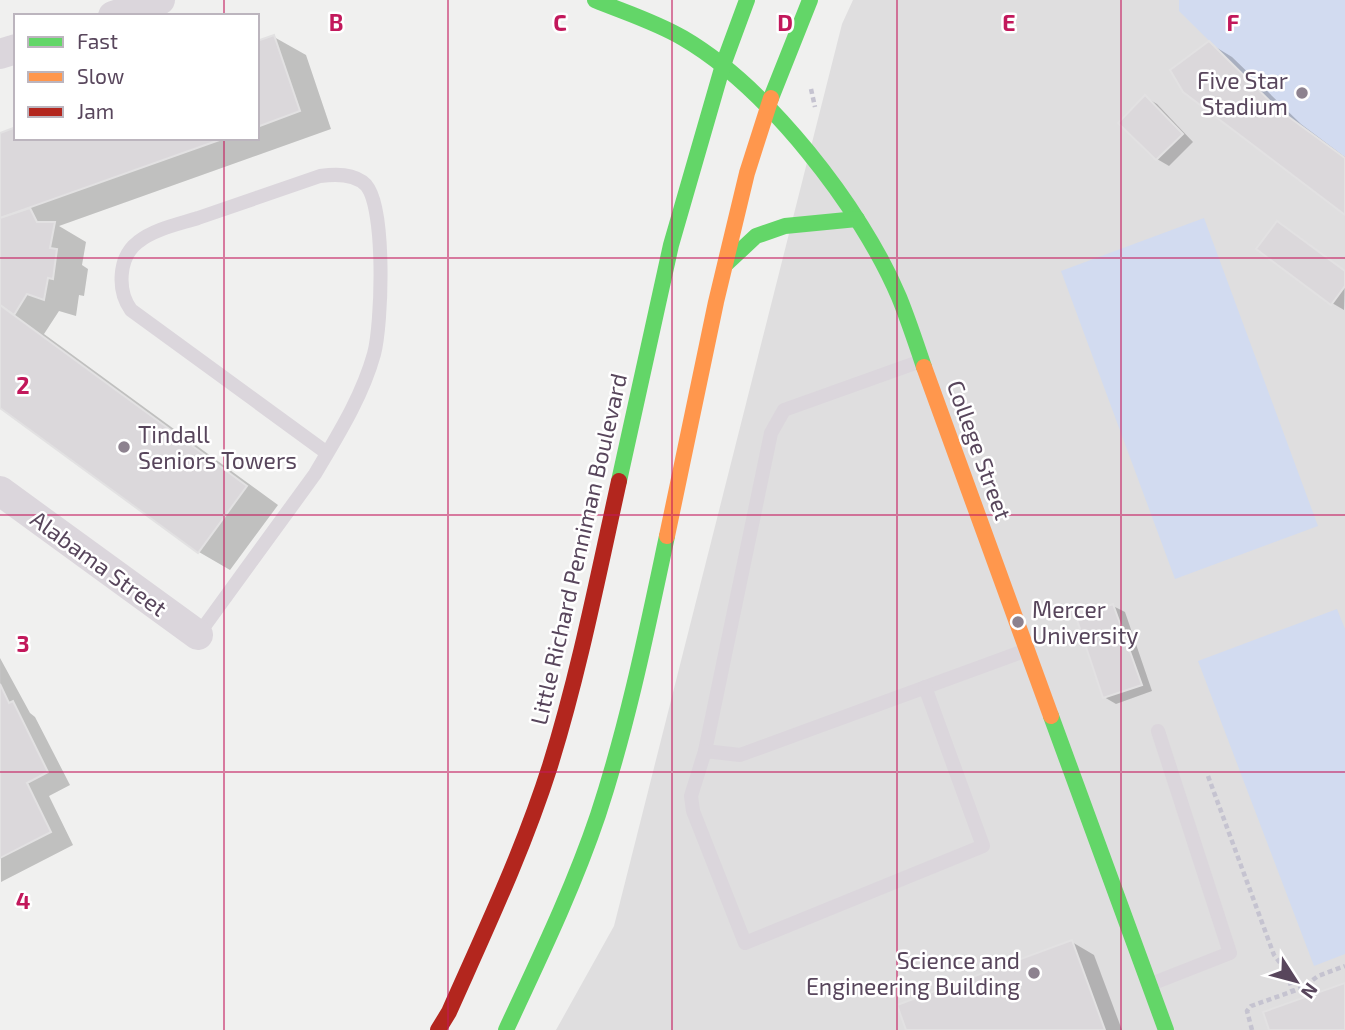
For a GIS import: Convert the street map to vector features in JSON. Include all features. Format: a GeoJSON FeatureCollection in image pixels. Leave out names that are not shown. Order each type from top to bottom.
{"type":"FeatureCollection","features":[{"type":"Feature","properties":{"kind":"street"},"geometry":{"type":"LineString","coordinates":[[113,10],[160,0]]}},
{"type":"Feature","properties":{"kind":"street","name":"College Street"},"geometry":{"type":"LineString","coordinates":[[595,0],[682,37],[723,65],[768,106],[813,159],[857,219],[898,295],[923,360],[1167,1030]]}},
{"type":"Feature","properties":{"kind":"street","name":"Little Richard Penniman Boulevard"},"geometry":{"type":"LineString","coordinates":[[438,1030],[519,854],[550,765],[586,629],[671,245],[723,65],[747,0]]}},
{"type":"Feature","properties":{"kind":"street"},"geometry":{"type":"LineString","coordinates":[[506,1030],[561,911],[602,803],[638,674],[747,173],[768,106],[810,0]]}},
{"type":"Feature","properties":{"kind":"street"},"geometry":{"type":"LineString","coordinates":[[726,264],[756,236],[785,226],[857,219]]}},
{"type":"Feature","properties":{"kind":"street","name":"Alabama Street"},"geometry":{"type":"LineString","coordinates":[[0,491],[198,635]]}},
{"type":"Feature","properties":{"kind":"lane"},"geometry":{"type":"LineString","coordinates":[[198,635],[304,491],[327,453],[356,401],[374,353],[379,321],[379,234],[374,203],[368,188],[351,177],[337,174],[320,176],[164,229],[137,242],[127,256],[122,270],[124,301],[131,310],[327,453]]}},
{"type":"Feature","properties":{"kind":"lane"},"geometry":{"type":"LineString","coordinates":[[923,360],[784,410],[771,433],[705,751],[691,796],[693,811],[745,943],[984,846],[925,687]]}},
{"type":"Feature","properties":{"kind":"lane"},"geometry":{"type":"LineString","coordinates":[[705,751],[740,755],[1028,649]]}},
{"type":"Feature","properties":{"kind":"lane"},"geometry":{"type":"LineString","coordinates":[[1150,984],[1230,953],[1158,731]]}},
{"type":"Feature","properties":{"kind":"path"},"geometry":{"type":"LineString","coordinates":[[1208,776],[1274,955],[1287,972],[1292,990]]}},
{"type":"Feature","properties":{"kind":"path"},"geometry":{"type":"LineString","coordinates":[[1252,1030],[1247,1017],[1251,1006],[1303,988],[1318,976],[1345,966]]}},
{"type":"Feature","properties":{"kind":"shaded area","name":"Mercer University"},"geometry":{"type":"Polygon","coordinates":[[[853,0],[1345,0],[1345,1030],[556,1030],[614,926],[842,24],[853,0]]]}},
{"type":"Feature","properties":{"kind":"shaded area","name":"Five Star Stadium"},"geometry":{"type":"Polygon","coordinates":[[[1179,0],[1345,0],[1345,158],[1278,109],[1179,11],[1179,0]]]}},
{"type":"Feature","properties":{"kind":"shaded area"},"geometry":{"type":"Polygon","coordinates":[[[1204,218],[1318,526],[1175,579],[1061,271],[1204,218]]]}},
{"type":"Feature","properties":{"kind":"shaded area"},"geometry":{"type":"Polygon","coordinates":[[[1337,609],[1345,629],[1345,954],[1314,966],[1198,661],[1337,609]]]}},
{"type":"Feature","properties":{"kind":"building"},"geometry":{"type":"Polygon","coordinates":[[[274,35],[300,111],[259,126],[259,40],[274,35]]]}},
{"type":"Feature","properties":{"kind":"building"},"geometry":{"type":"Polygon","coordinates":[[[1209,41],[1278,109],[1345,158],[1345,215],[1183,92],[1170,70],[1209,41]]]}},
{"type":"Feature","properties":{"kind":"building"},"geometry":{"type":"Polygon","coordinates":[[[1145,95],[1183,134],[1156,160],[1118,123],[1145,95]]]}},
{"type":"Feature","properties":{"kind":"building"},"geometry":{"type":"Polygon","coordinates":[[[14,128],[14,140],[219,140],[0,218],[0,133],[14,128]]]}},
{"type":"Feature","properties":{"kind":"building"},"geometry":{"type":"Polygon","coordinates":[[[30,208],[37,222],[55,222],[50,248],[57,249],[53,279],[48,278],[44,300],[27,294],[14,315],[0,305],[0,218],[30,208]]]}},
{"type":"Feature","properties":{"kind":"building"},"geometry":{"type":"Polygon","coordinates":[[[1277,221],[1345,271],[1345,286],[1331,305],[1256,249],[1277,221]]]}},
{"type":"Feature","properties":{"kind":"building","name":"Tindall Seniors Towers"},"geometry":{"type":"Polygon","coordinates":[[[0,305],[247,486],[198,553],[0,408],[0,305]]]}},
{"type":"Feature","properties":{"kind":"building"},"geometry":{"type":"Polygon","coordinates":[[[1113,604],[1142,685],[1103,698],[1076,617],[1113,604]]]}},
{"type":"Feature","properties":{"kind":"building"},"geometry":{"type":"Polygon","coordinates":[[[0,684],[9,703],[13,701],[48,772],[27,783],[51,832],[0,858],[0,684]]]}},
{"type":"Feature","properties":{"kind":"building","name":"Science and Engineering Building"},"geometry":{"type":"Polygon","coordinates":[[[1072,940],[1105,1030],[906,1030],[897,1005],[1072,940]]]}},
{"type":"Feature","properties":{"kind":"building"},"geometry":{"type":"Polygon","coordinates":[[[1345,983],[1345,1030],[1269,1030],[1263,1012],[1345,983]]]}},
{"type":"Feature","properties":{"kind":"traffic: fast"},"geometry":{"type":"LineString","coordinates":[[595,0],[683,38],[747,86],[778,118],[836,188],[861,225],[899,297],[924,367]]}},
{"type":"Feature","properties":{"kind":"traffic: fast"},"geometry":{"type":"LineString","coordinates":[[619,481],[671,245],[723,65],[747,0]]}},
{"type":"Feature","properties":{"kind":"traffic: fast"},"geometry":{"type":"LineString","coordinates":[[771,98],[810,0]]}},
{"type":"Feature","properties":{"kind":"traffic: fast"},"geometry":{"type":"LineString","coordinates":[[726,264],[756,236],[785,226],[857,219]]}},
{"type":"Feature","properties":{"kind":"traffic: fast"},"geometry":{"type":"LineString","coordinates":[[506,1030],[567,897],[598,815],[628,712],[667,536]]}},
{"type":"Feature","properties":{"kind":"traffic: fast"},"geometry":{"type":"LineString","coordinates":[[1051,716],[1166,1030]]}},
{"type":"Feature","properties":{"kind":"traffic: slow"},"geometry":{"type":"LineString","coordinates":[[667,536],[716,302],[747,173],[771,98]]}},
{"type":"Feature","properties":{"kind":"traffic: slow"},"geometry":{"type":"LineString","coordinates":[[924,367],[1051,716]]}},
{"type":"Feature","properties":{"kind":"traffic: jam"},"geometry":{"type":"LineString","coordinates":[[438,1030],[449,1012],[503,890],[550,766],[579,660],[619,481]]}},
{"type":"Feature","properties":{"kind":"place","name":"Five Star Stadium"},"geometry":{"type":"Point","coordinates":[1302,93]}},
{"type":"Feature","properties":{"kind":"place","name":"Tindall Seniors Towers"},"geometry":{"type":"Point","coordinates":[124,447]}},
{"type":"Feature","properties":{"kind":"place","name":"Mercer University"},"geometry":{"type":"Point","coordinates":[1018,622]}},
{"type":"Feature","properties":{"kind":"place","name":"Science and Engineering Building"},"geometry":{"type":"Point","coordinates":[1034,973]}}]}
